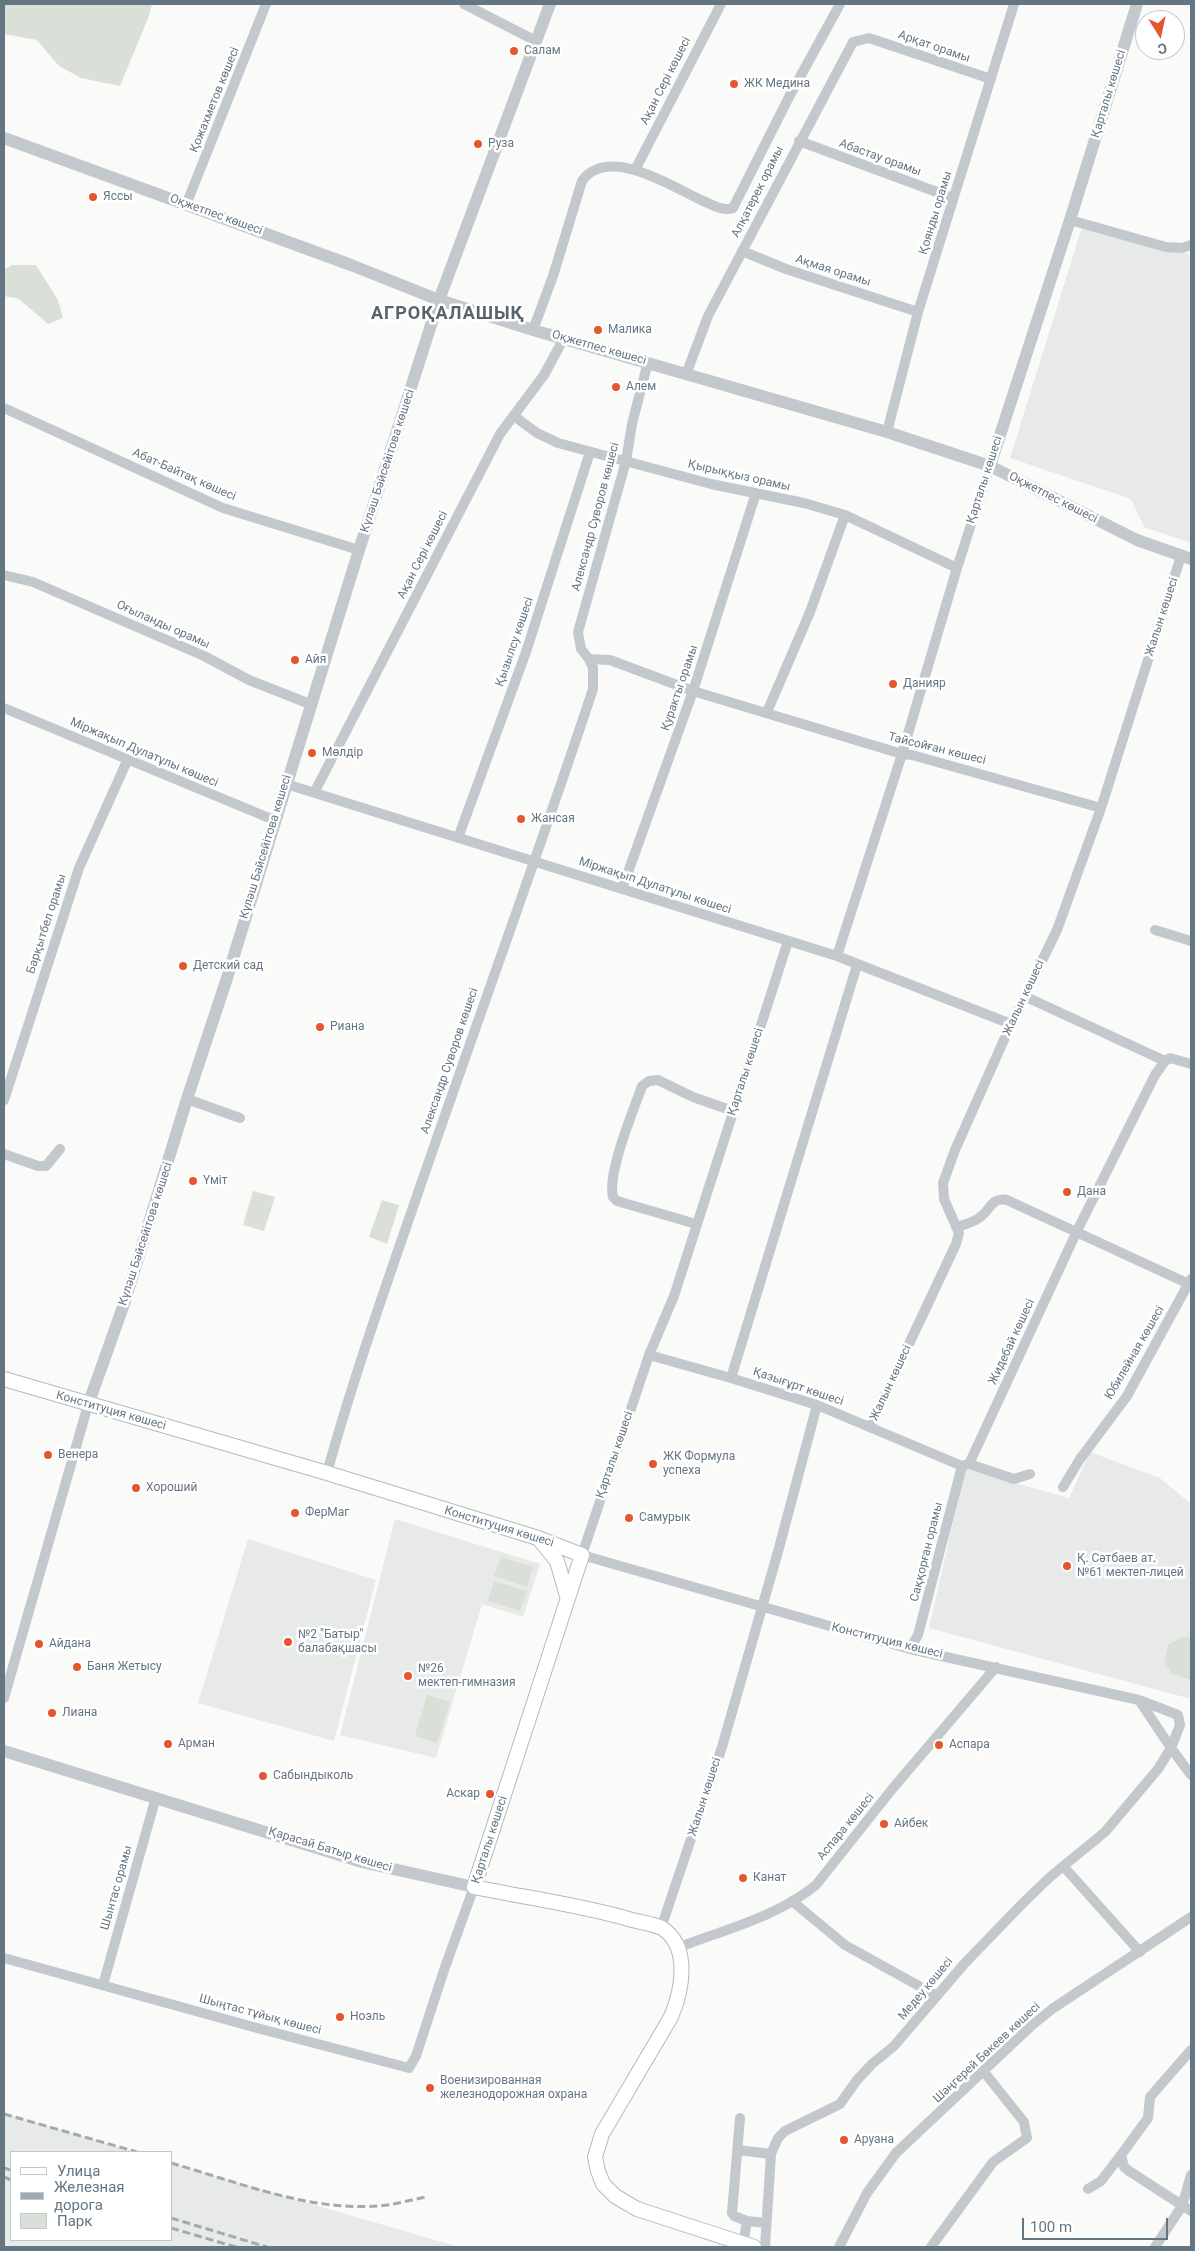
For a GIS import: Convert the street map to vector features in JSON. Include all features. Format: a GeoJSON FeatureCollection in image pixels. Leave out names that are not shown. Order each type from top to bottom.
{"type":"FeatureCollection","features":[{"type":"Feature","properties":{"kind":"main road","name":"Конституция көшесі"},"geometry":{"type":"LineString","coordinates":[[4,1379],[327,1473],[538,1538],[582,1554]]}},
{"type":"Feature","properties":{"kind":"main road"},"geometry":{"type":"LineString","coordinates":[[538,1538],[557,1561],[563,1574],[568,1600]]}},
{"type":"Feature","properties":{"kind":"main road","name":"Қарталы көшесі"},"geometry":{"type":"LineString","coordinates":[[474,1888],[582,1554]]}},
{"type":"Feature","properties":{"kind":"main road","name":"Қарасай Батыр көшесі"},"geometry":{"type":"LineString","coordinates":[[474,1888],[608,1913],[662,1928]]}},
{"type":"Feature","properties":{"kind":"main road"},"geometry":{"type":"LineString","coordinates":[[662,1928],[677,1948],[682,1971],[679,1999],[671,2017],[602,2134],[595,2158],[598,2171],[603,2184],[614,2196],[637,2209],[749,2245]]}},
{"type":"Feature","properties":{"kind":"street","name":"Қожахметов көшесі"},"geometry":{"type":"LineString","coordinates":[[186,204],[266,4]]}},
{"type":"Feature","properties":{"kind":"street"},"geometry":{"type":"LineString","coordinates":[[464,4],[536,41]]}},
{"type":"Feature","properties":{"kind":"street","name":"Күләш Бәйсейітова көшесі"},"geometry":{"type":"LineString","coordinates":[[4,1698],[88,1405],[124,1304],[359,550],[440,300],[550,4]]}},
{"type":"Feature","properties":{"kind":"street","name":"Ақан Сері көшесі"},"geometry":{"type":"LineString","coordinates":[[635,170],[721,4]]}},
{"type":"Feature","properties":{"kind":"street"},"geometry":{"type":"LineString","coordinates":[[533,330],[553,276],[582,181],[593,170],[612,165],[635,170],[710,204],[728,210],[734,208],[840,4]]}},
{"type":"Feature","properties":{"kind":"street","name":"Қоянды орамы"},"geometry":{"type":"LineString","coordinates":[[887,432],[918,312],[1014,4]]}},
{"type":"Feature","properties":{"kind":"street","name":"Қарталы көшесі"},"geometry":{"type":"LineString","coordinates":[[836,956],[902,754],[957,568],[1070,220],[1137,4]]}},
{"type":"Feature","properties":{"kind":"street","name":"Арқат орамы"},"geometry":{"type":"LineString","coordinates":[[869,38],[991,79]]}},
{"type":"Feature","properties":{"kind":"street","name":"Алқатерек орамы"},"geometry":{"type":"LineString","coordinates":[[686,372],[708,316],[850,46],[859,39],[869,38]]}},
{"type":"Feature","properties":{"kind":"street","name":"Оқжетпес көшесі"},"geometry":{"type":"LineString","coordinates":[[4,138],[352,265],[440,300],[533,330],[686,372],[887,432],[990,466],[1137,540],[1186,557]]}},
{"type":"Feature","properties":{"kind":"street","name":"Абастау орамы"},"geometry":{"type":"LineString","coordinates":[[799,141],[953,198]]}},
{"type":"Feature","properties":{"kind":"street"},"geometry":{"type":"LineString","coordinates":[[1070,220],[1166,247],[1182,248],[1191,245]]}},
{"type":"Feature","properties":{"kind":"street","name":"Ақмая орамы"},"geometry":{"type":"LineString","coordinates":[[742,251],[786,269],[918,312]]}},
{"type":"Feature","properties":{"kind":"street","name":"Ақан Сері көшесі"},"geometry":{"type":"LineString","coordinates":[[315,791],[500,434],[544,375],[564,338]]}},
{"type":"Feature","properties":{"kind":"street","name":"Александр Суворов көшесі"},"geometry":{"type":"LineString","coordinates":[[327,1473],[359,1364],[494,972],[536,860],[593,689],[594,679],[589,659],[581,649],[578,632],[626,461],[632,424],[648,362]]}},
{"type":"Feature","properties":{"kind":"street","name":"Абат-Байтақ көшесі"},"geometry":{"type":"LineString","coordinates":[[4,408],[223,508],[359,550]]}},
{"type":"Feature","properties":{"kind":"street","name":"Қырыққыз орамы"},"geometry":{"type":"LineString","coordinates":[[514,416],[537,433],[558,443],[756,493],[804,503],[845,516],[957,568]]}},
{"type":"Feature","properties":{"kind":"street","name":"Қызылсу көшесі"},"geometry":{"type":"LineString","coordinates":[[458,838],[526,652],[590,452]]}},
{"type":"Feature","properties":{"kind":"street","name":"Қуракты орамы"},"geometry":{"type":"LineString","coordinates":[[622,889],[693,691],[756,493]]}},
{"type":"Feature","properties":{"kind":"street"},"geometry":{"type":"LineString","coordinates":[[767,712],[810,612],[845,516]]}},
{"type":"Feature","properties":{"kind":"street","name":"Жалын көшесі"},"geometry":{"type":"LineString","coordinates":[[870,1427],[956,1244],[959,1233],[944,1199],[943,1184],[955,1150],[1011,1024],[1057,930],[1101,808],[1186,557]]}},
{"type":"Feature","properties":{"kind":"street","name":"Оғыланды орамы"},"geometry":{"type":"LineString","coordinates":[[4,575],[33,582],[204,656],[249,680],[310,704]]}},
{"type":"Feature","properties":{"kind":"street","name":"Тайсойған көшесі"},"geometry":{"type":"LineString","coordinates":[[589,659],[610,660],[693,691],[902,754],[912,754],[1013,781],[1101,808]]}},
{"type":"Feature","properties":{"kind":"street","name":"Міржақып Дулатұлы көшесі"},"geometry":{"type":"LineString","coordinates":[[4,708],[127,761],[274,820]]}},
{"type":"Feature","properties":{"kind":"street","name":"Барқытбел орамы"},"geometry":{"type":"LineString","coordinates":[[4,1100],[79,868],[127,761]]}},
{"type":"Feature","properties":{"kind":"street","name":"Міржақып Дулатұлы көшесі"},"geometry":{"type":"LineString","coordinates":[[286,784],[315,791],[458,838],[536,860],[836,956],[1011,1024]]}},
{"type":"Feature","properties":{"kind":"street"},"geometry":{"type":"LineString","coordinates":[[1155,930],[1191,941]]}},
{"type":"Feature","properties":{"kind":"street","name":"Қарталы көшесі"},"geometry":{"type":"LineString","coordinates":[[582,1554],[649,1355],[674,1296],[788,941]]}},
{"type":"Feature","properties":{"kind":"street"},"geometry":{"type":"LineString","coordinates":[[731,1378],[857,965]]}},
{"type":"Feature","properties":{"kind":"street"},"geometry":{"type":"LineString","coordinates":[[1024,996],[1165,1061],[1170,1058],[1191,1064]]}},
{"type":"Feature","properties":{"kind":"street","name":"Жидебай көшесі"},"geometry":{"type":"LineString","coordinates":[[966,1465],[1077,1231],[1154,1075],[1165,1061]]}},
{"type":"Feature","properties":{"kind":"street"},"geometry":{"type":"LineString","coordinates":[[696,1224],[617,1201],[613,1198],[612,1181],[622,1145],[642,1086],[649,1081],[658,1080],[693,1097],[733,1111]]}},
{"type":"Feature","properties":{"kind":"street"},"geometry":{"type":"LineString","coordinates":[[187,1099],[240,1118]]}},
{"type":"Feature","properties":{"kind":"street"},"geometry":{"type":"LineString","coordinates":[[4,1154],[38,1166],[46,1166],[60,1149]]}},
{"type":"Feature","properties":{"kind":"street"},"geometry":{"type":"LineString","coordinates":[[956,1226],[972,1222],[981,1217],[992,1203],[999,1199],[1190,1281]]}},
{"type":"Feature","properties":{"kind":"street","name":"Юбилейная көшесі"},"geometry":{"type":"LineString","coordinates":[[1063,1487],[1080,1459],[1128,1396],[1190,1281]]}},
{"type":"Feature","properties":{"kind":"street","name":"Қазығұрт көшесі"},"geometry":{"type":"LineString","coordinates":[[649,1355],[817,1405],[966,1465],[1014,1479],[1030,1474]]}},
{"type":"Feature","properties":{"kind":"street","name":"Жалын көшесі"},"geometry":{"type":"LineString","coordinates":[[662,1928],[722,1747],[817,1405]]}},
{"type":"Feature","properties":{"kind":"street","name":"Саққорған орамы"},"geometry":{"type":"LineString","coordinates":[[910,1648],[918,1635],[966,1465]]}},
{"type":"Feature","properties":{"kind":"street","name":"Конституция көшесі"},"geometry":{"type":"LineString","coordinates":[[582,1554],[761,1608],[910,1648],[1139,1700]]}},
{"type":"Feature","properties":{"kind":"street","name":"Аспара көшесі"},"geometry":{"type":"LineString","coordinates":[[677,1948],[764,1915],[803,1896],[816,1885],[893,1788],[996,1667]]}},
{"type":"Feature","properties":{"kind":"street"},"geometry":{"type":"LineString","coordinates":[[1139,1700],[1170,1748],[1191,1774]]}},
{"type":"Feature","properties":{"kind":"street","name":"Медеу көшесі"},"geometry":{"type":"LineString","coordinates":[[771,2154],[781,2134],[840,2104],[856,2080],[894,2046],[964,1963],[1023,1903],[1105,1832],[1158,1769],[1180,1725],[1178,1715],[1139,1700]]}},
{"type":"Feature","properties":{"kind":"street","name":"Қарасай Батыр көшесі"},"geometry":{"type":"LineString","coordinates":[[4,1750],[362,1862],[474,1888]]}},
{"type":"Feature","properties":{"kind":"street","name":"Шынтас орамы"},"geometry":{"type":"LineString","coordinates":[[103,1985],[156,1797]]}},
{"type":"Feature","properties":{"kind":"street"},"geometry":{"type":"LineString","coordinates":[[1064,1867],[1140,1952]]}},
{"type":"Feature","properties":{"kind":"street","name":"Қарталы көшесі"},"geometry":{"type":"LineString","coordinates":[[444,1970],[474,1888]]}},
{"type":"Feature","properties":{"kind":"street"},"geometry":{"type":"LineString","coordinates":[[792,1901],[845,1945],[937,1996]]}},
{"type":"Feature","properties":{"kind":"street","name":"Шәңгерей Бөкеев көшесі"},"geometry":{"type":"LineString","coordinates":[[839,2247],[867,2193],[896,2153],[1030,2027],[1052,2009],[1191,1917]]}},
{"type":"Feature","properties":{"kind":"street","name":"Шыңтас тұйық көшесі"},"geometry":{"type":"LineString","coordinates":[[4,1958],[409,2068],[416,2056],[444,1970]]}},
{"type":"Feature","properties":{"kind":"street"},"geometry":{"type":"LineString","coordinates":[[1088,2189],[1101,2181],[1121,2155],[1148,2118],[1150,2097],[1191,2050]]}},
{"type":"Feature","properties":{"kind":"street"},"geometry":{"type":"LineString","coordinates":[[931,2247],[993,2162],[1027,2138],[1024,2122],[984,2072]]}},
{"type":"Feature","properties":{"kind":"street"},"geometry":{"type":"LineString","coordinates":[[740,2118],[732,2212],[734,2216],[747,2221],[766,2223]]}},
{"type":"Feature","properties":{"kind":"street"},"geometry":{"type":"LineString","coordinates":[[738,2150],[771,2154],[765,2247]]}},
{"type":"Feature","properties":{"kind":"street"},"geometry":{"type":"LineString","coordinates":[[1121,2155],[1124,2167],[1187,2209]]}},
{"type":"Feature","properties":{"kind":"street"},"geometry":{"type":"LineString","coordinates":[[1155,2247],[1187,2209],[1191,2176]]}},
{"type":"Feature","properties":{"kind":"street"},"geometry":{"type":"LineString","coordinates":[[747,2221],[749,2245]]}},
{"type":"Feature","properties":{"kind":"shaded area"},"geometry":{"type":"Polygon","coordinates":[[[1082,227],[1191,255],[1191,543],[1144,527],[1131,499],[1010,458],[1082,227]]]}},
{"type":"Feature","properties":{"kind":"shaded area","name":"Қ. Сәтбаев ат. №61 мектеп-лицей"},"geometry":{"type":"Polygon","coordinates":[[[1090,1452],[1160,1478],[1191,1504],[1191,1699],[929,1628],[965,1469],[1069,1498],[1090,1452]]]}},
{"type":"Feature","properties":{"kind":"shaded area","name":"№26 мектеп-гимназия"},"geometry":{"type":"Polygon","coordinates":[[[395,1519],[540,1564],[523,1617],[482,1604],[436,1758],[340,1735],[395,1519]]]}},
{"type":"Feature","properties":{"kind":"shaded area","name":"№2 \"Батыр\" балабақшасы"},"geometry":{"type":"Polygon","coordinates":[[[248,1539],[376,1580],[334,1741],[198,1703],[248,1539]]]}},
{"type":"Feature","properties":{"kind":"shaded area"},"geometry":{"type":"Polygon","coordinates":[[[4,2113],[133,2151],[10,2151],[10,2241],[172,2241],[172,2163],[459,2247],[4,2247],[4,2113]]]}},
{"type":"Feature","properties":{"kind":"green space"},"geometry":{"type":"Polygon","coordinates":[[[4,4],[152,4],[149,16],[120,86],[81,78],[59,66],[37,40],[4,34],[4,4]]]}},
{"type":"Feature","properties":{"kind":"green space"},"geometry":{"type":"Polygon","coordinates":[[[12,265],[36,265],[58,300],[63,318],[48,324],[19,299],[4,296],[4,270],[12,265]]]}},
{"type":"Feature","properties":{"kind":"green space"},"geometry":{"type":"Polygon","coordinates":[[[253,1191],[275,1197],[264,1231],[243,1225],[253,1191]]]}},
{"type":"Feature","properties":{"kind":"green space"},"geometry":{"type":"Polygon","coordinates":[[[382,1200],[399,1205],[387,1244],[369,1237],[382,1200]]]}},
{"type":"Feature","properties":{"kind":"green space"},"geometry":{"type":"Polygon","coordinates":[[[501,1557],[533,1567],[527,1587],[494,1576],[501,1557]]]}},
{"type":"Feature","properties":{"kind":"green space"},"geometry":{"type":"Polygon","coordinates":[[[494,1581],[527,1591],[520,1611],[488,1601],[494,1581]]]}},
{"type":"Feature","properties":{"kind":"green space"},"geometry":{"type":"Polygon","coordinates":[[[1182,1637],[1191,1638],[1191,1680],[1172,1674],[1164,1661],[1168,1645],[1182,1637]]]}},
{"type":"Feature","properties":{"kind":"green space"},"geometry":{"type":"Polygon","coordinates":[[[427,1695],[450,1702],[437,1743],[415,1736],[427,1695]]]}},
{"type":"Feature","properties":{"kind":"railway"},"geometry":{"type":"LineString","coordinates":[[4,2114],[134,2151]]}},
{"type":"Feature","properties":{"kind":"railway"},"geometry":{"type":"LineString","coordinates":[[172,2163],[299,2200],[325,2204],[377,2206],[426,2197]]}},
{"type":"Feature","properties":{"kind":"railway"},"geometry":{"type":"LineString","coordinates":[[4,2168],[10,2170]]}},
{"type":"Feature","properties":{"kind":"railway"},"geometry":{"type":"LineString","coordinates":[[4,2177],[10,2180]]}},
{"type":"Feature","properties":{"kind":"railway"},"geometry":{"type":"LineString","coordinates":[[172,2218],[267,2247]]}},
{"type":"Feature","properties":{"kind":"railway"},"geometry":{"type":"LineString","coordinates":[[172,2228],[236,2247]]}},
{"type":"Feature","properties":{"kind":"place","name":"Салам"},"geometry":{"type":"Point","coordinates":[514,51]}},
{"type":"Feature","properties":{"kind":"place","name":"ЖК Медина"},"geometry":{"type":"Point","coordinates":[734,84]}},
{"type":"Feature","properties":{"kind":"place","name":"Руза"},"geometry":{"type":"Point","coordinates":[478,144]}},
{"type":"Feature","properties":{"kind":"place","name":"Яссы"},"geometry":{"type":"Point","coordinates":[93,197]}},
{"type":"Feature","properties":{"kind":"place","name":"Малика"},"geometry":{"type":"Point","coordinates":[598,330]}},
{"type":"Feature","properties":{"kind":"place","name":"Алем"},"geometry":{"type":"Point","coordinates":[616,387]}},
{"type":"Feature","properties":{"kind":"place","name":"Айя"},"geometry":{"type":"Point","coordinates":[295,660]}},
{"type":"Feature","properties":{"kind":"place","name":"Данияр"},"geometry":{"type":"Point","coordinates":[893,684]}},
{"type":"Feature","properties":{"kind":"place","name":"Мөлдiр"},"geometry":{"type":"Point","coordinates":[312,753]}},
{"type":"Feature","properties":{"kind":"place","name":"Жансая"},"geometry":{"type":"Point","coordinates":[521,819]}},
{"type":"Feature","properties":{"kind":"place","name":"Детский сад"},"geometry":{"type":"Point","coordinates":[183,966]}},
{"type":"Feature","properties":{"kind":"place","name":"Риана"},"geometry":{"type":"Point","coordinates":[320,1027]}},
{"type":"Feature","properties":{"kind":"place","name":"Үміт"},"geometry":{"type":"Point","coordinates":[193,1181]}},
{"type":"Feature","properties":{"kind":"place","name":"Дана"},"geometry":{"type":"Point","coordinates":[1067,1192]}},
{"type":"Feature","properties":{"kind":"place","name":"Венера"},"geometry":{"type":"Point","coordinates":[48,1455]}},
{"type":"Feature","properties":{"kind":"place","name":"ЖК Формула успеха"},"geometry":{"type":"Point","coordinates":[653,1464]}},
{"type":"Feature","properties":{"kind":"place","name":"Хороший"},"geometry":{"type":"Point","coordinates":[136,1488]}},
{"type":"Feature","properties":{"kind":"place","name":"ФерМаг"},"geometry":{"type":"Point","coordinates":[295,1513]}},
{"type":"Feature","properties":{"kind":"place","name":"Самурык"},"geometry":{"type":"Point","coordinates":[629,1518]}},
{"type":"Feature","properties":{"kind":"place","name":"Қ. Сәтбаев ат. №61 мектеп-лицей"},"geometry":{"type":"Point","coordinates":[1067,1566]}},
{"type":"Feature","properties":{"kind":"place","name":"№2 \"Батыр\" балабақшасы"},"geometry":{"type":"Point","coordinates":[288,1642]}},
{"type":"Feature","properties":{"kind":"place","name":"Айдана"},"geometry":{"type":"Point","coordinates":[39,1644]}},
{"type":"Feature","properties":{"kind":"place","name":"Баня Жетысу"},"geometry":{"type":"Point","coordinates":[77,1667]}},
{"type":"Feature","properties":{"kind":"place","name":"№26 мектеп-гимназия"},"geometry":{"type":"Point","coordinates":[408,1676]}},
{"type":"Feature","properties":{"kind":"place","name":"Лиана"},"geometry":{"type":"Point","coordinates":[52,1713]}},
{"type":"Feature","properties":{"kind":"place","name":"Арман"},"geometry":{"type":"Point","coordinates":[168,1744]}},
{"type":"Feature","properties":{"kind":"place","name":"Аспара"},"geometry":{"type":"Point","coordinates":[939,1745]}},
{"type":"Feature","properties":{"kind":"place","name":"Сабындыколь"},"geometry":{"type":"Point","coordinates":[263,1776]}},
{"type":"Feature","properties":{"kind":"place","name":"Аскар"},"geometry":{"type":"Point","coordinates":[490,1794]}},
{"type":"Feature","properties":{"kind":"place","name":"Айбек"},"geometry":{"type":"Point","coordinates":[884,1824]}},
{"type":"Feature","properties":{"kind":"place","name":"Канат"},"geometry":{"type":"Point","coordinates":[743,1878]}},
{"type":"Feature","properties":{"kind":"place","name":"Ноэль"},"geometry":{"type":"Point","coordinates":[340,2017]}},
{"type":"Feature","properties":{"kind":"place","name":"Военизированная железнодорожная охрана"},"geometry":{"type":"Point","coordinates":[430,2088]}},
{"type":"Feature","properties":{"kind":"place","name":"Аруана"},"geometry":{"type":"Point","coordinates":[844,2140]}},
{"type":"Feature","properties":{"kind":"district","name":"АГРОҚАЛАШЫҚ"},"geometry":{"type":"Point","coordinates":[448,314]}}]}
